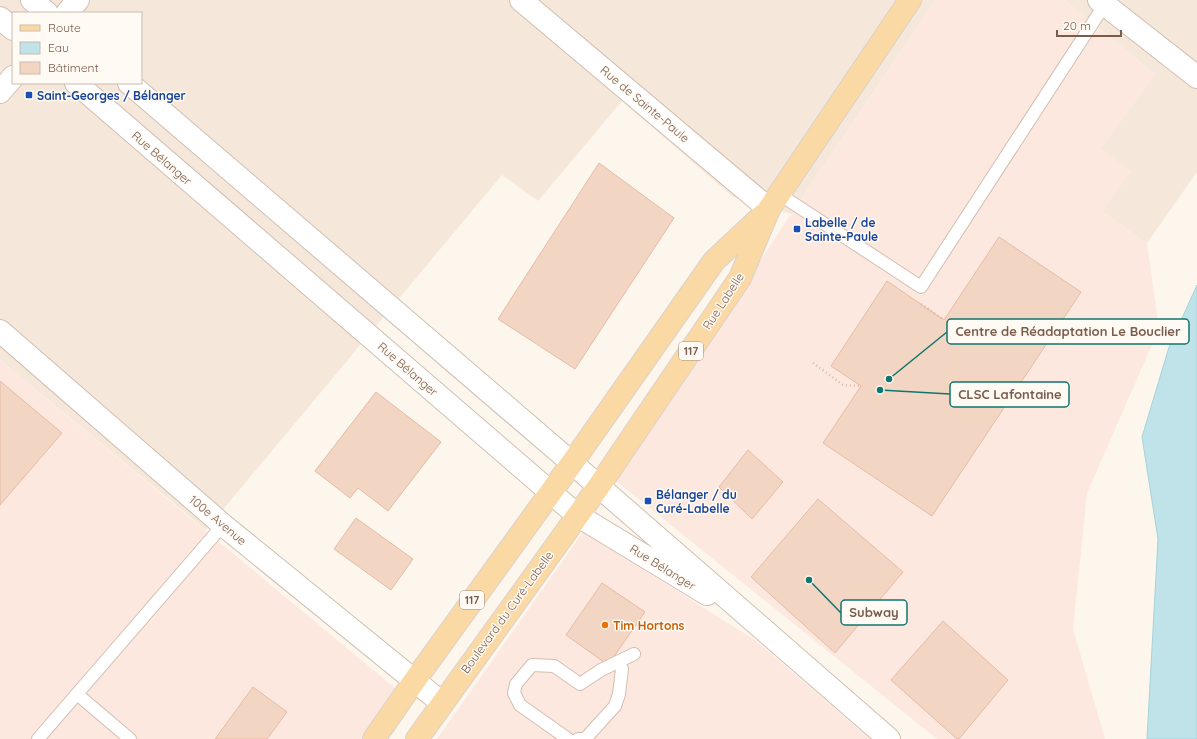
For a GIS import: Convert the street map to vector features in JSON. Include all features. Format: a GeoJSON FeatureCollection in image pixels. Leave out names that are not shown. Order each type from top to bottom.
{"type":"FeatureCollection","features":[{"type":"Feature","properties":{"kind":"main road","name":"Rue Labelle"},"geometry":{"type":"LineString","coordinates":[[599,486],[740,278],[774,201],[910,0]]}},
{"type":"Feature","properties":{"kind":"main road","name":"Rue Labelle"},"geometry":{"type":"LineString","coordinates":[[572,463],[714,261],[774,201]]}},
{"type":"Feature","properties":{"kind":"main road","name":"117"},"geometry":{"type":"LineString","coordinates":[[374,739],[414,680],[572,463]]}},
{"type":"Feature","properties":{"kind":"main road","name":"Boulevard du Curé-Labelle"},"geometry":{"type":"LineString","coordinates":[[417,739],[599,486]]}},
{"type":"Feature","properties":{"kind":"street"},"geometry":{"type":"LineString","coordinates":[[32,0],[46,12]]}},
{"type":"Feature","properties":{"kind":"street"},"geometry":{"type":"LineString","coordinates":[[68,12],[78,0]]}},
{"type":"Feature","properties":{"kind":"street","name":"Rue de Sainte-Paule"},"geometry":{"type":"LineString","coordinates":[[521,0],[774,201]]}},
{"type":"Feature","properties":{"kind":"street"},"geometry":{"type":"LineString","coordinates":[[1102,2],[1197,77]]}},
{"type":"Feature","properties":{"kind":"street"},"geometry":{"type":"LineString","coordinates":[[0,18],[12,28]]}},
{"type":"Feature","properties":{"kind":"street"},"geometry":{"type":"LineString","coordinates":[[0,92],[12,78]]}},
{"type":"Feature","properties":{"kind":"street","name":"Rue Bélanger"},"geometry":{"type":"LineString","coordinates":[[77,84],[577,515],[760,627]]}},
{"type":"Feature","properties":{"kind":"street","name":"Rue Bélanger"},"geometry":{"type":"LineString","coordinates":[[129,84],[599,486],[889,739]]}},
{"type":"Feature","properties":{"kind":"street","name":"100e Avenue"},"geometry":{"type":"LineString","coordinates":[[0,331],[223,525],[442,703]]}},
{"type":"Feature","properties":{"kind":"lane"},"geometry":{"type":"LineString","coordinates":[[774,201],[921,287],[1102,2]]}},
{"type":"Feature","properties":{"kind":"lane"},"geometry":{"type":"LineString","coordinates":[[38,739],[223,525]]}},
{"type":"Feature","properties":{"kind":"lane"},"geometry":{"type":"LineString","coordinates":[[568,739],[520,705],[514,693],[516,684],[532,665],[554,666],[580,684],[601,670],[634,654]]}},
{"type":"Feature","properties":{"kind":"lane"},"geometry":{"type":"LineString","coordinates":[[578,739],[585,739],[615,706],[619,694],[622,669]]}},
{"type":"Feature","properties":{"kind":"lane"},"geometry":{"type":"LineString","coordinates":[[77,694],[130,739]]}},
{"type":"Feature","properties":{"kind":"path"},"geometry":{"type":"LineString","coordinates":[[813,363],[843,385],[861,386]]}},
{"type":"Feature","properties":{"kind":"shaded area"},"geometry":{"type":"Polygon","coordinates":[[[0,0],[935,0],[791,214],[733,197],[622,101],[538,201],[502,175],[206,530],[0,360],[0,0]]]}},
{"type":"Feature","properties":{"kind":"shaded area"},"geometry":{"type":"Polygon","coordinates":[[[935,0],[1064,0],[1155,74],[1100,149],[1131,171],[1102,212],[1147,243],[1159,329],[1087,493],[1073,629],[1105,739],[937,739],[616,481],[791,214],[935,0]]]}},
{"type":"Feature","properties":{"kind":"shaded area"},"geometry":{"type":"Polygon","coordinates":[[[1064,0],[1197,0],[1197,172],[1147,243],[1102,212],[1100,149],[1155,74],[1064,0]]]}},
{"type":"Feature","properties":{"kind":"shaded area"},"geometry":{"type":"Polygon","coordinates":[[[0,360],[401,693],[369,739],[0,739],[0,360]]]}},
{"type":"Feature","properties":{"kind":"shaded area"},"geometry":{"type":"Polygon","coordinates":[[[583,532],[755,640],[870,739],[437,739],[583,532]]]}},
{"type":"Feature","properties":{"kind":"water"},"geometry":{"type":"Polygon","coordinates":[[[1197,285],[1197,739],[1147,739],[1158,539],[1142,437],[1169,347],[1197,285]]]}},
{"type":"Feature","properties":{"kind":"building"},"geometry":{"type":"Polygon","coordinates":[[[599,163],[674,218],[575,369],[498,319],[599,163]]]}},
{"type":"Feature","properties":{"kind":"building"},"geometry":{"type":"Polygon","coordinates":[[[999,237],[1081,292],[932,516],[823,443],[861,386],[831,366],[887,281],[944,320],[999,237]]]}},
{"type":"Feature","properties":{"kind":"building"},"geometry":{"type":"Polygon","coordinates":[[[0,381],[62,433],[0,505],[0,381]]]}},
{"type":"Feature","properties":{"kind":"building"},"geometry":{"type":"Polygon","coordinates":[[[376,392],[441,442],[388,511],[358,488],[350,498],[315,471],[376,392]]]}},
{"type":"Feature","properties":{"kind":"building"},"geometry":{"type":"Polygon","coordinates":[[[748,450],[783,482],[752,519],[719,487],[748,450]]]}},
{"type":"Feature","properties":{"kind":"building"},"geometry":{"type":"Polygon","coordinates":[[[818,499],[903,572],[835,653],[751,577],[818,499]]]}},
{"type":"Feature","properties":{"kind":"building"},"geometry":{"type":"Polygon","coordinates":[[[356,518],[413,559],[391,590],[334,549],[356,518]]]}},
{"type":"Feature","properties":{"kind":"building"},"geometry":{"type":"Polygon","coordinates":[[[602,583],[645,612],[608,665],[566,635],[602,583]]]}},
{"type":"Feature","properties":{"kind":"building"},"geometry":{"type":"Polygon","coordinates":[[[943,621],[1008,680],[959,739],[957,739],[891,680],[943,621]]]}},
{"type":"Feature","properties":{"kind":"building"},"geometry":{"type":"Polygon","coordinates":[[[253,687],[287,712],[267,739],[215,739],[253,687]]]}},
{"type":"Feature","properties":{"kind":"place","name":"Saint-Georges / Bélanger"},"geometry":{"type":"Point","coordinates":[29,95]}},
{"type":"Feature","properties":{"kind":"place","name":"Labelle / de Sainte-Paule"},"geometry":{"type":"Point","coordinates":[797,229]}},
{"type":"Feature","properties":{"kind":"place","name":"Centre de Réadaptation Le Bouclier"},"geometry":{"type":"Point","coordinates":[889,379]}},
{"type":"Feature","properties":{"kind":"place","name":"CLSC Lafontaine"},"geometry":{"type":"Point","coordinates":[880,390]}},
{"type":"Feature","properties":{"kind":"place","name":"Bélanger / du Curé-Labelle"},"geometry":{"type":"Point","coordinates":[648,501]}},
{"type":"Feature","properties":{"kind":"place","name":"Subway"},"geometry":{"type":"Point","coordinates":[809,580]}},
{"type":"Feature","properties":{"kind":"place","name":"Tim Hortons"},"geometry":{"type":"Point","coordinates":[605,625]}}]}
